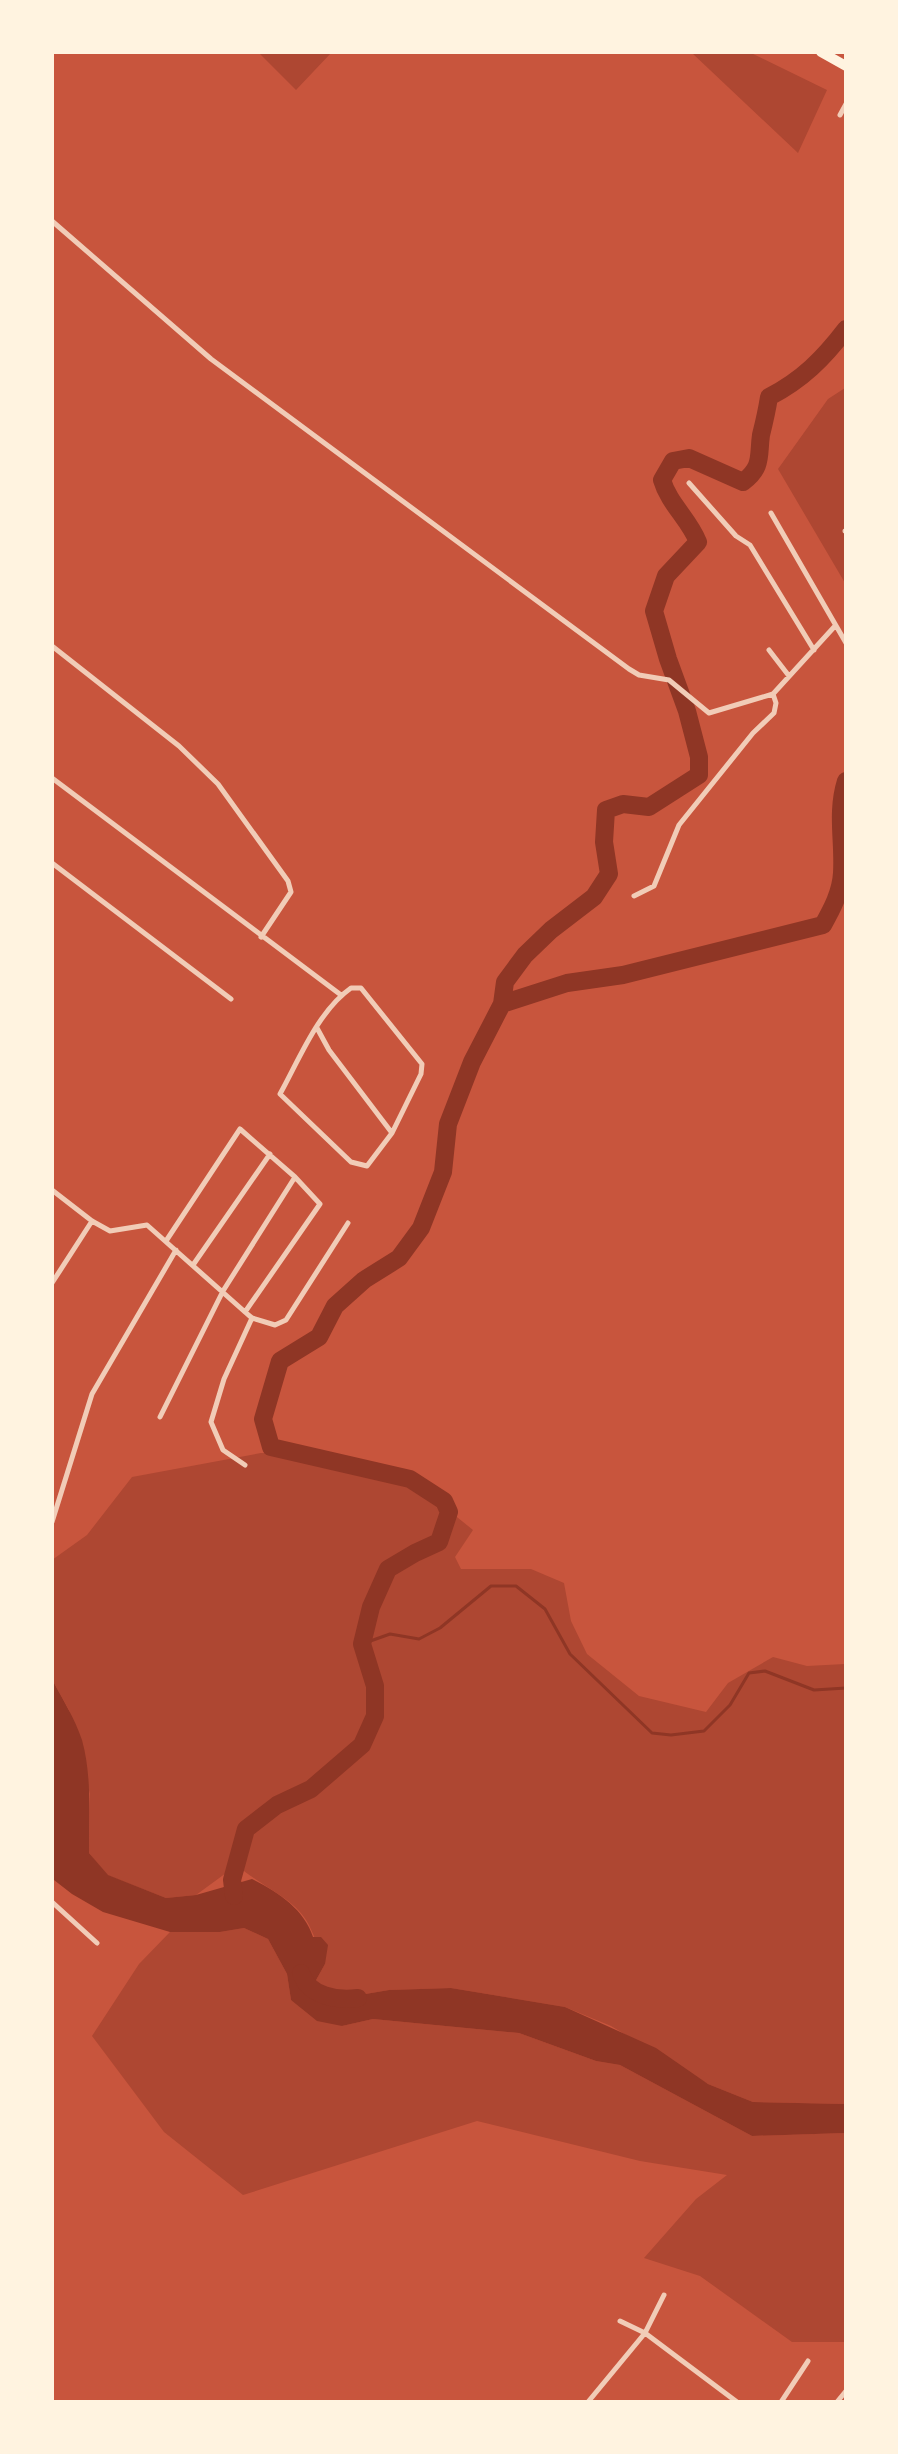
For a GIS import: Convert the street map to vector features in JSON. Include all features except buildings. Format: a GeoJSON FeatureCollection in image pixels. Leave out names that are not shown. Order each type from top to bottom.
{"type":"FeatureCollection","features":[{"type":"Feature","properties":{"kind":"highway"},"geometry":{"type":"LineString","coordinates":[[821,52],[844,65]]}},
{"type":"Feature","properties":{"kind":"street"},"geometry":{"type":"LineString","coordinates":[[840,115],[846,104]]}},
{"type":"Feature","properties":{"kind":"street"},"geometry":{"type":"LineString","coordinates":[[52,221],[211,359],[514,586],[639,675],[669,680],[709,713],[772,694],[835,626]]}},
{"type":"Feature","properties":{"kind":"street"},"geometry":{"type":"LineString","coordinates":[[689,483],[736,536],[750,545],[814,650]]}},
{"type":"Feature","properties":{"kind":"street"},"geometry":{"type":"LineString","coordinates":[[771,513],[846,643]]}},
{"type":"Feature","properties":{"kind":"street"},"geometry":{"type":"LineString","coordinates":[[52,646],[179,746],[218,784],[288,881],[291,892],[261,937]]}},
{"type":"Feature","properties":{"kind":"street"},"geometry":{"type":"LineString","coordinates":[[769,650],[789,676]]}},
{"type":"Feature","properties":{"kind":"street"},"geometry":{"type":"LineString","coordinates":[[634,896],[654,886],[679,825],[753,734],[774,713],[776,703],[772,694]]}},
{"type":"Feature","properties":{"kind":"street"},"geometry":{"type":"LineString","coordinates":[[52,778],[340,995]]}},
{"type":"Feature","properties":{"kind":"street"},"geometry":{"type":"LineString","coordinates":[[52,863],[231,999]]}},
{"type":"Feature","properties":{"kind":"street"},"geometry":{"type":"LineString","coordinates":[[351,988],[361,988],[422,1064],[421,1074],[392,1133],[367,1166],[351,1162],[280,1094],[317,1028],[340,995],[351,988]]}},
{"type":"Feature","properties":{"kind":"street"},"geometry":{"type":"LineString","coordinates":[[317,1028],[329,1050],[392,1133]]}},
{"type":"Feature","properties":{"kind":"street"},"geometry":{"type":"LineString","coordinates":[[166,1241],[240,1129],[295,1177],[320,1204],[245,1312]]}},
{"type":"Feature","properties":{"kind":"street"},"geometry":{"type":"LineString","coordinates":[[193,1266],[270,1154]]}},
{"type":"Feature","properties":{"kind":"street"},"geometry":{"type":"LineString","coordinates":[[160,1417],[223,1291],[295,1177]]}},
{"type":"Feature","properties":{"kind":"street"},"geometry":{"type":"LineString","coordinates":[[52,1190],[92,1221],[110,1231],[147,1225],[252,1318],[275,1325],[286,1320],[348,1223]]}},
{"type":"Feature","properties":{"kind":"street"},"geometry":{"type":"LineString","coordinates":[[52,1283],[92,1221]]}},
{"type":"Feature","properties":{"kind":"street"},"geometry":{"type":"LineString","coordinates":[[52,1522],[92,1394],[176,1250]]}},
{"type":"Feature","properties":{"kind":"street"},"geometry":{"type":"LineString","coordinates":[[52,1269],[59,1274]]}},
{"type":"Feature","properties":{"kind":"street"},"geometry":{"type":"LineString","coordinates":[[245,1465],[223,1450],[211,1422],[225,1380],[252,1318]]}},
{"type":"Feature","properties":{"kind":"street"},"geometry":{"type":"LineString","coordinates":[[52,1902],[97,1943]]}},
{"type":"Feature","properties":{"kind":"street"},"geometry":{"type":"LineString","coordinates":[[588,2402],[645,2333],[664,2295]]}},
{"type":"Feature","properties":{"kind":"street"},"geometry":{"type":"LineString","coordinates":[[620,2321],[645,2333],[737,2402]]}},
{"type":"Feature","properties":{"kind":"street"},"geometry":{"type":"LineString","coordinates":[[781,2402],[808,2361]]}},
{"type":"Feature","properties":{"kind":"street"},"geometry":{"type":"LineString","coordinates":[[837,2402],[846,2391]]}},
{"type":"Feature","properties":{"kind":"shaded area"},"geometry":{"type":"Polygon","coordinates":[[[259,53],[331,53],[296,90],[259,53]]]}},
{"type":"Feature","properties":{"kind":"shaded area"},"geometry":{"type":"Polygon","coordinates":[[[692,53],[751,53],[827,90],[798,153],[692,53]]]}},
{"type":"Feature","properties":{"kind":"shaded area"},"geometry":{"type":"Polygon","coordinates":[[[845,388],[845,583],[778,469],[828,399],[845,388]]]}},
{"type":"Feature","properties":{"kind":"shaded area"},"geometry":{"type":"Polygon","coordinates":[[[261,1453],[300,1453],[410,1479],[473,1530],[455,1557],[461,1569],[531,1569],[564,1583],[571,1621],[587,1654],[639,1696],[706,1712],[728,1683],[773,1657],[807,1666],[845,1664],[845,2104],[753,2102],[708,2084],[611,2026],[565,2007],[451,1988],[389,1990],[330,2000],[318,1994],[315,1982],[325,1964],[303,1915],[286,1899],[237,1865],[196,1895],[166,1898],[107,1875],[89,1853],[90,1794],[69,1710],[53,1681],[52,1560],[87,1535],[132,1477],[261,1453]],[[364,1651],[374,1711],[375,1686],[364,1651]]]}},
{"type":"Feature","properties":{"kind":"shaded area"},"geometry":{"type":"Polygon","coordinates":[[[53,1681],[76,1725],[85,1754],[89,1796],[89,1853],[108,1875],[166,1898],[196,1895],[252,1879],[262,1884],[289,1902],[303,1918],[313,1937],[321,1937],[328,1945],[325,1964],[315,1982],[318,1994],[330,2000],[389,1990],[451,1988],[565,2007],[656,2048],[708,2084],[753,2102],[845,2104],[845,2133],[752,2136],[620,2065],[596,2061],[519,2033],[373,2019],[342,2026],[317,2021],[291,2000],[287,1974],[268,1939],[244,1928],[220,1932],[170,1932],[103,1912],[72,1894],[54,1880],[53,1681]]]}},
{"type":"Feature","properties":{"kind":"shaded area"},"geometry":{"type":"Polygon","coordinates":[[[244,1928],[268,1939],[287,1974],[291,2000],[342,2026],[373,2019],[519,2033],[596,2061],[620,2065],[752,2136],[845,2133],[845,2342],[792,2342],[700,2276],[644,2258],[696,2199],[727,2175],[640,2161],[477,2121],[243,2195],[164,2132],[92,2036],[139,1964],[170,1932],[220,1932],[244,1928]]]}},
{"type":"Feature","properties":{"kind":"waterway"},"geometry":{"type":"LineString","coordinates":[[234,1896],[232,1880],[246,1829],[277,1805],[311,1789],[362,1745],[375,1716],[375,1686],[362,1644],[371,1607],[388,1569],[439,1542],[449,1512],[444,1501],[410,1479],[271,1447],[263,1419],[280,1361],[319,1337],[335,1306],[364,1280],[399,1258],[421,1228],[443,1172],[448,1124],[472,1062],[502,1004],[505,982],[525,955],[551,930],[594,897],[609,874],[604,842],[606,810],[623,804],[649,807],[699,775],[699,757],[687,711],[654,611],[666,576],[698,542],[690,526],[669,497],[662,480],[673,461],[689,458],[743,482],[757,466],[769,397],[811,368],[846,329]]}},
{"type":"Feature","properties":{"kind":"waterway"},"geometry":{"type":"LineString","coordinates":[[502,1004],[567,983],[623,975],[823,925],[840,887],[841,804],[846,781]]}},
{"type":"Feature","properties":{"kind":"waterway"},"geometry":{"type":"LineString","coordinates":[[362,1644],[390,1634],[419,1639],[440,1628],[491,1586],[516,1586],[545,1609],[570,1654],[652,1733],[671,1735],[704,1731],[730,1705],[749,1673],[765,1671],[814,1690],[846,1688]]}},
{"type":"Feature","properties":{"kind":"waterway"},"geometry":{"type":"LineString","coordinates":[[301,1973],[310,1987],[317,1992],[342,1999],[358,1998]]}}]}
